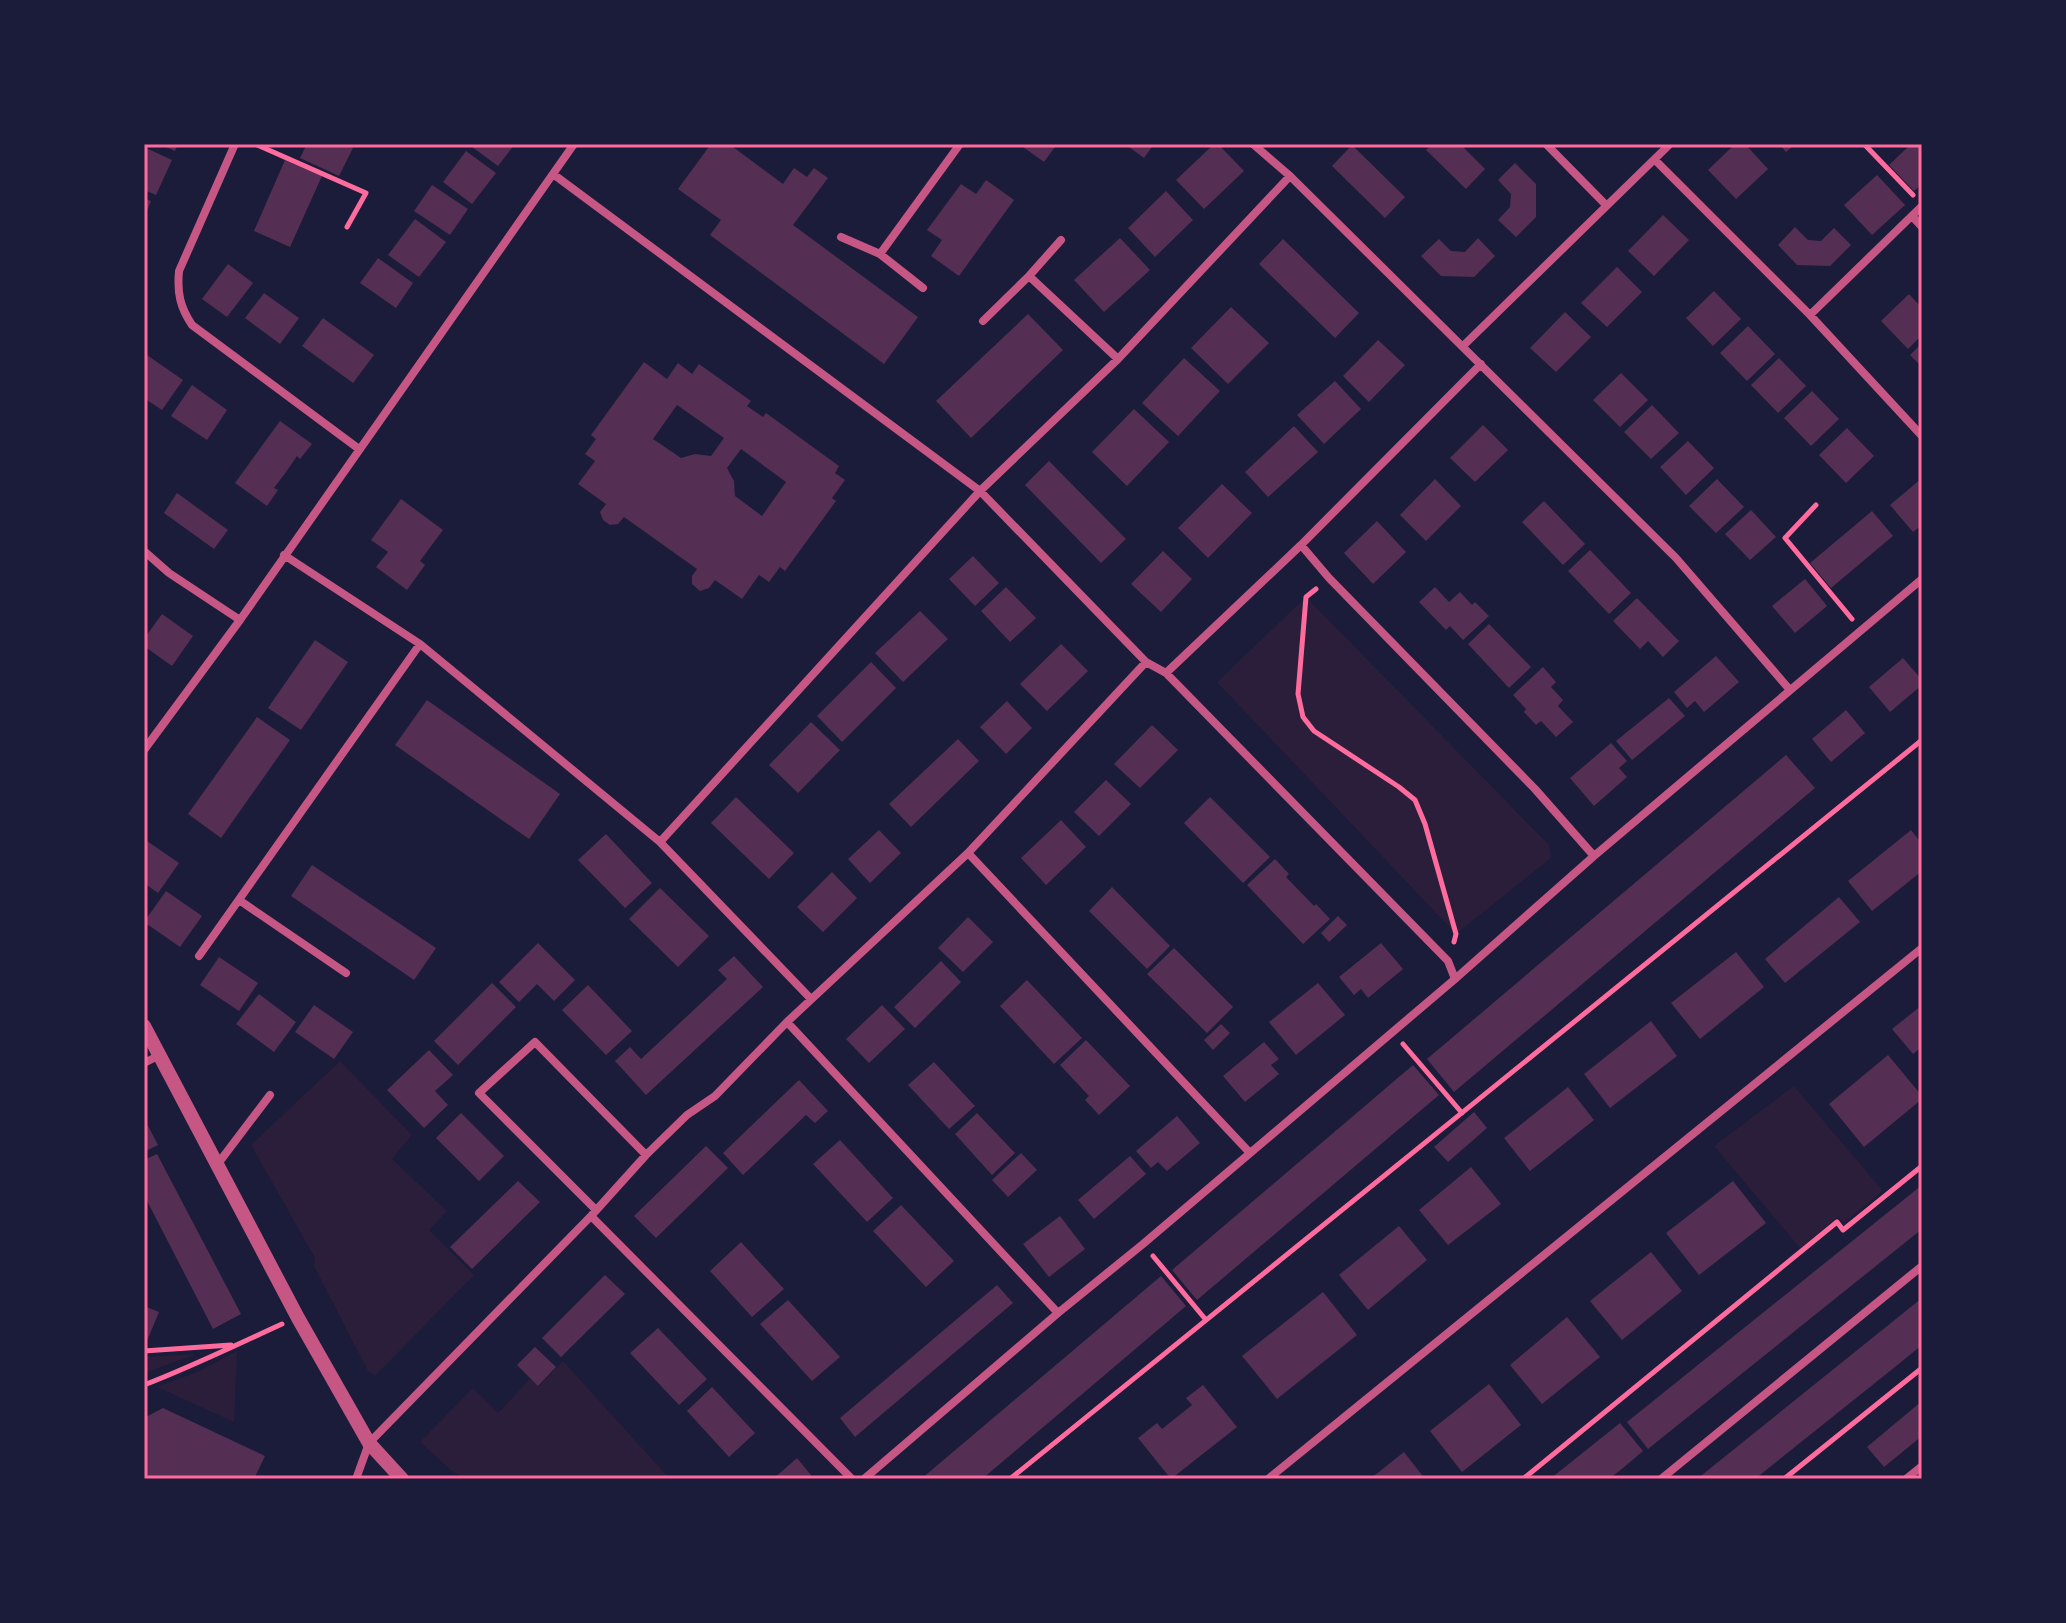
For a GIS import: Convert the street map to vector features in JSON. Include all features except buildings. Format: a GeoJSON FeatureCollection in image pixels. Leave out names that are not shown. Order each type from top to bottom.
{"type":"FeatureCollection","features":[{"type":"Feature","properties":{"kind":"street"},"geometry":{"type":"LineString","coordinates":[[235,144],[179,271],[182,310],[192,325],[359,449]]}},
{"type":"Feature","properties":{"kind":"street"},"geometry":{"type":"LineString","coordinates":[[144,750],[240,620],[574,144]]}},
{"type":"Feature","properties":{"kind":"street"},"geometry":{"type":"LineString","coordinates":[[880,254],[960,144]]}},
{"type":"Feature","properties":{"kind":"street"},"geometry":{"type":"LineString","coordinates":[[1253,144],[1290,176],[1676,558],[1790,690]]}},
{"type":"Feature","properties":{"kind":"street"},"geometry":{"type":"LineString","coordinates":[[1546,144],[1606,205]]}},
{"type":"Feature","properties":{"kind":"street"},"geometry":{"type":"LineString","coordinates":[[1463,346],[1670,144]]}},
{"type":"Feature","properties":{"kind":"street"},"geometry":{"type":"LineString","coordinates":[[1655,160],[1810,315],[1922,436]]}},
{"type":"Feature","properties":{"kind":"street"},"geometry":{"type":"LineString","coordinates":[[553,174],[980,491],[1146,662],[1166,673],[1448,961],[1455,979]]}},
{"type":"Feature","properties":{"kind":"street"},"geometry":{"type":"LineString","coordinates":[[660,842],[980,491],[1118,359],[1290,176]]}},
{"type":"Feature","properties":{"kind":"street"},"geometry":{"type":"LineString","coordinates":[[1810,315],[1922,205]]}},
{"type":"Feature","properties":{"kind":"street"},"geometry":{"type":"LineString","coordinates":[[1912,216],[1922,227]]}},
{"type":"Feature","properties":{"kind":"street"},"geometry":{"type":"LineString","coordinates":[[841,237],[880,254],[923,288]]}},
{"type":"Feature","properties":{"kind":"street"},"geometry":{"type":"LineString","coordinates":[[983,321],[1061,240]]}},
{"type":"Feature","properties":{"kind":"street"},"geometry":{"type":"LineString","coordinates":[[1029,276],[1118,359]]}},
{"type":"Feature","properties":{"kind":"street"},"geometry":{"type":"LineString","coordinates":[[1166,673],[1301,545],[1481,364]]}},
{"type":"Feature","properties":{"kind":"street"},"geometry":{"type":"LineString","coordinates":[[1301,545],[1329,578],[1535,789],[1594,856]]}},
{"type":"Feature","properties":{"kind":"street"},"geometry":{"type":"LineString","coordinates":[[144,551],[169,573],[240,620]]}},
{"type":"Feature","properties":{"kind":"street"},"geometry":{"type":"LineString","coordinates":[[284,555],[420,644],[660,842],[811,999]]}},
{"type":"Feature","properties":{"kind":"street"},"geometry":{"type":"LineString","coordinates":[[864,1479],[1922,579]]}},
{"type":"Feature","properties":{"kind":"street"},"geometry":{"type":"LineString","coordinates":[[199,956],[420,644]]}},
{"type":"Feature","properties":{"kind":"street"},"geometry":{"type":"LineString","coordinates":[[356,1479],[369,1443],[594,1213],[646,1155],[687,1115],[715,1096],[787,1022],[968,853],[1146,662]]}},
{"type":"Feature","properties":{"kind":"street"},"geometry":{"type":"LineString","coordinates":[[968,853],[1250,1153]]}},
{"type":"Feature","properties":{"kind":"street"},"geometry":{"type":"LineString","coordinates":[[239,900],[346,973]]}},
{"type":"Feature","properties":{"kind":"street"},"geometry":{"type":"LineString","coordinates":[[1268,1479],[1922,948]]}},
{"type":"Feature","properties":{"kind":"street"},"geometry":{"type":"LineString","coordinates":[[787,1022],[1058,1313]]}},
{"type":"Feature","properties":{"kind":"street"},"geometry":{"type":"LineString","coordinates":[[144,1026],[298,1318],[369,1443],[402,1479]]}},
{"type":"Feature","properties":{"kind":"street"},"geometry":{"type":"LineString","coordinates":[[646,1155],[535,1042],[479,1093],[852,1479]]}},
{"type":"Feature","properties":{"kind":"street"},"geometry":{"type":"LineString","coordinates":[[144,1063],[160,1055]]}},
{"type":"Feature","properties":{"kind":"street"},"geometry":{"type":"LineString","coordinates":[[217,1165],[270,1095]]}},
{"type":"Feature","properties":{"kind":"street"},"geometry":{"type":"LineString","coordinates":[[1661,1479],[1922,1266]]}},
{"type":"Feature","properties":{"kind":"street"},"geometry":{"type":"LineString","coordinates":[[1906,1479],[1922,1466]]}},
{"type":"Feature","properties":{"kind":"path"},"geometry":{"type":"LineString","coordinates":[[255,144],[366,193],[347,227]]}},
{"type":"Feature","properties":{"kind":"path"},"geometry":{"type":"LineString","coordinates":[[1864,144],[1922,205]]}},
{"type":"Feature","properties":{"kind":"path"},"geometry":{"type":"LineString","coordinates":[[1816,505],[1785,538],[1862,630]]}},
{"type":"Feature","properties":{"kind":"path"},"geometry":{"type":"LineString","coordinates":[[1306,597],[1298,694],[1303,717],[1314,731],[1415,800],[1425,824],[1456,934]]}},
{"type":"Feature","properties":{"kind":"path"},"geometry":{"type":"LineString","coordinates":[[1010,1479],[1922,740]]}},
{"type":"Feature","properties":{"kind":"path"},"geometry":{"type":"LineString","coordinates":[[1392,1031],[1462,1113]]}},
{"type":"Feature","properties":{"kind":"path"},"geometry":{"type":"LineString","coordinates":[[1523,1479],[1837,1222],[1843,1230],[1922,1166]]}},
{"type":"Feature","properties":{"kind":"path"},"geometry":{"type":"LineString","coordinates":[[1143,1244],[1206,1320]]}},
{"type":"Feature","properties":{"kind":"path"},"geometry":{"type":"LineString","coordinates":[[144,1385],[192,1367],[298,1318]]}},
{"type":"Feature","properties":{"kind":"path"},"geometry":{"type":"LineString","coordinates":[[144,1351],[235,1345]]}},
{"type":"Feature","properties":{"kind":"path"},"geometry":{"type":"LineString","coordinates":[[1784,1479],[1922,1368]]}},
{"type":"Feature","properties":{"kind":"shaded area"},"geometry":{"type":"Polygon","coordinates":[[[1306,597],[1549,845],[1551,858],[1456,934],[1217,682],[1306,597]]]}},
{"type":"Feature","properties":{"kind":"shaded area"},"geometry":{"type":"Polygon","coordinates":[[[340,1061],[412,1135],[392,1159],[447,1211],[429,1230],[474,1275],[375,1376],[368,1371],[314,1266],[315,1258],[251,1145],[340,1061]]]}},
{"type":"Feature","properties":{"kind":"shaded area"},"geometry":{"type":"Polygon","coordinates":[[[1794,1086],[1883,1191],[1844,1223],[1838,1217],[1800,1248],[1714,1146],[1794,1086]]]}},
{"type":"Feature","properties":{"kind":"shaded area"},"geometry":{"type":"Polygon","coordinates":[[[237,1351],[234,1422],[157,1387],[197,1372],[237,1351]]]}},
{"type":"Feature","properties":{"kind":"shaded area"},"geometry":{"type":"Polygon","coordinates":[[[197,1354],[144,1373],[144,1357],[197,1354]]]}},
{"type":"Feature","properties":{"kind":"shaded area"},"geometry":{"type":"Polygon","coordinates":[[[563,1361],[670,1479],[467,1479],[453,1472],[420,1442],[473,1388],[498,1413],[531,1378],[539,1386],[563,1361]]]}}]}
